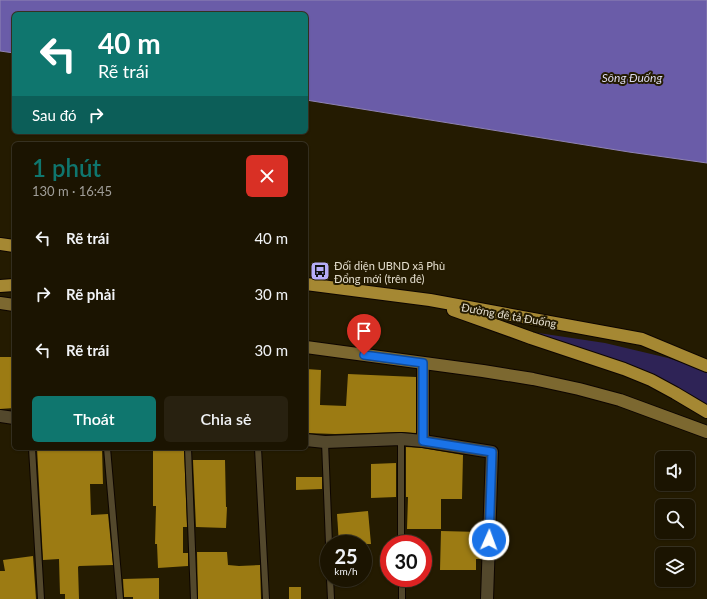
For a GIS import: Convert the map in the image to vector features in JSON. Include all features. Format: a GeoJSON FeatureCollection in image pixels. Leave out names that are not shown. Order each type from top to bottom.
{"type":"FeatureCollection","features":[{"type":"Feature","properties":{"kind":"main road"},"geometry":{"type":"LineString","coordinates":[[0,244],[12,246]]}},
{"type":"Feature","properties":{"kind":"main road","name":"Đường đê tả Đuống"},"geometry":{"type":"LineString","coordinates":[[308,284],[430,300],[642,339],[707,366]]}},
{"type":"Feature","properties":{"kind":"main road"},"geometry":{"type":"LineString","coordinates":[[0,286],[12,285]]}},
{"type":"Feature","properties":{"kind":"main road"},"geometry":{"type":"LineString","coordinates":[[430,300],[531,338],[624,369],[651,380],[707,412]]}},
{"type":"Feature","properties":{"kind":"street"},"geometry":{"type":"LineString","coordinates":[[0,303],[12,305]]}},
{"type":"Feature","properties":{"kind":"street"},"geometry":{"type":"LineString","coordinates":[[308,347],[533,379],[620,400],[707,432]]}},
{"type":"Feature","properties":{"kind":"street"},"geometry":{"type":"LineString","coordinates":[[423,363],[423,441]]}},
{"type":"Feature","properties":{"kind":"street"},"geometry":{"type":"LineString","coordinates":[[0,416],[12,418]]}},
{"type":"Feature","properties":{"kind":"street"},"geometry":{"type":"LineString","coordinates":[[308,440],[325,442],[401,438],[492,452],[487,599]]}},
{"type":"Feature","properties":{"kind":"lane"},"geometry":{"type":"LineString","coordinates":[[401,438],[401,535]]}},
{"type":"Feature","properties":{"kind":"lane"},"geometry":{"type":"LineString","coordinates":[[325,442],[329,535]]}},
{"type":"Feature","properties":{"kind":"lane"},"geometry":{"type":"LineString","coordinates":[[32,450],[41,599]]}},
{"type":"Feature","properties":{"kind":"lane"},"geometry":{"type":"LineString","coordinates":[[107,450],[120,599]]}},
{"type":"Feature","properties":{"kind":"lane"},"geometry":{"type":"LineString","coordinates":[[188,450],[194,599]]}},
{"type":"Feature","properties":{"kind":"lane"},"geometry":{"type":"LineString","coordinates":[[258,450],[266,599]]}},
{"type":"Feature","properties":{"kind":"lane"},"geometry":{"type":"LineString","coordinates":[[330,587],[331,599]]}},
{"type":"Feature","properties":{"kind":"lane"},"geometry":{"type":"LineString","coordinates":[[402,587],[402,599]]}},
{"type":"Feature","properties":{"kind":"shaded area"},"geometry":{"type":"Polygon","coordinates":[[[525,331],[605,343],[668,358],[695,367],[707,373],[707,406],[525,331]]]}},
{"type":"Feature","properties":{"kind":"water","name":"Sông Đuống"},"geometry":{"type":"Polygon","coordinates":[[[0,0],[707,0],[707,163],[629,152],[308,100],[308,12],[12,12],[12,53],[0,51],[0,0]]]}},
{"type":"Feature","properties":{"kind":"building"},"geometry":{"type":"Polygon","coordinates":[[[0,357],[12,357],[12,408],[0,409],[0,357]]]}},
{"type":"Feature","properties":{"kind":"building"},"geometry":{"type":"Polygon","coordinates":[[[308,369],[321,370],[320,405],[346,406],[348,374],[416,377],[416,433],[308,433],[308,369]]]}},
{"type":"Feature","properties":{"kind":"building"},"geometry":{"type":"Polygon","coordinates":[[[406,447],[422,448],[463,455],[462,499],[441,499],[441,529],[407,529],[408,497],[406,497],[406,447]]]}},
{"type":"Feature","properties":{"kind":"building"},"geometry":{"type":"Polygon","coordinates":[[[37,450],[102,450],[103,484],[90,484],[91,515],[108,514],[113,565],[79,566],[79,599],[65,599],[65,594],[60,594],[59,559],[43,560],[37,450]]]}},
{"type":"Feature","properties":{"kind":"building"},"geometry":{"type":"Polygon","coordinates":[[[153,450],[184,450],[187,527],[183,527],[183,553],[188,553],[188,566],[158,568],[157,544],[155,544],[156,506],[153,506],[153,450]]]}},
{"type":"Feature","properties":{"kind":"building"},"geometry":{"type":"Polygon","coordinates":[[[193,460],[225,460],[227,507],[226,528],[196,527],[193,460]]]}},
{"type":"Feature","properties":{"kind":"building"},"geometry":{"type":"Polygon","coordinates":[[[396,463],[396,497],[371,498],[371,464],[396,463]]]}},
{"type":"Feature","properties":{"kind":"building"},"geometry":{"type":"Polygon","coordinates":[[[296,477],[322,477],[322,489],[296,490],[296,477]]]}},
{"type":"Feature","properties":{"kind":"building"},"geometry":{"type":"Polygon","coordinates":[[[368,511],[370,535],[338,535],[337,514],[368,511]]]}},
{"type":"Feature","properties":{"kind":"building"},"geometry":{"type":"Polygon","coordinates":[[[441,531],[480,532],[481,559],[476,559],[476,570],[440,570],[441,531]]]}},
{"type":"Feature","properties":{"kind":"building"},"geometry":{"type":"Polygon","coordinates":[[[197,552],[227,552],[228,565],[260,565],[261,599],[198,599],[197,552]]]}},
{"type":"Feature","properties":{"kind":"building"},"geometry":{"type":"Polygon","coordinates":[[[33,556],[36,599],[0,599],[0,571],[5,571],[3,560],[33,556]]]}},
{"type":"Feature","properties":{"kind":"building"},"geometry":{"type":"Polygon","coordinates":[[[159,578],[159,599],[133,599],[133,597],[124,597],[123,579],[159,578]]]}},
{"type":"Feature","properties":{"kind":"building"},"geometry":{"type":"Polygon","coordinates":[[[289,587],[301,587],[301,599],[289,599],[289,587]]]}},
{"type":"Feature","properties":{"kind":"place","name":"Đối diện UBND xã Phù Đổng mới (trên đê)"},"geometry":{"type":"Point","coordinates":[320,271]}},
{"type":"Feature","properties":{"kind":"route"},"geometry":{"type":"LineString","coordinates":[[364,355],[423,363],[423,441],[492,452],[489,540]]}}]}
